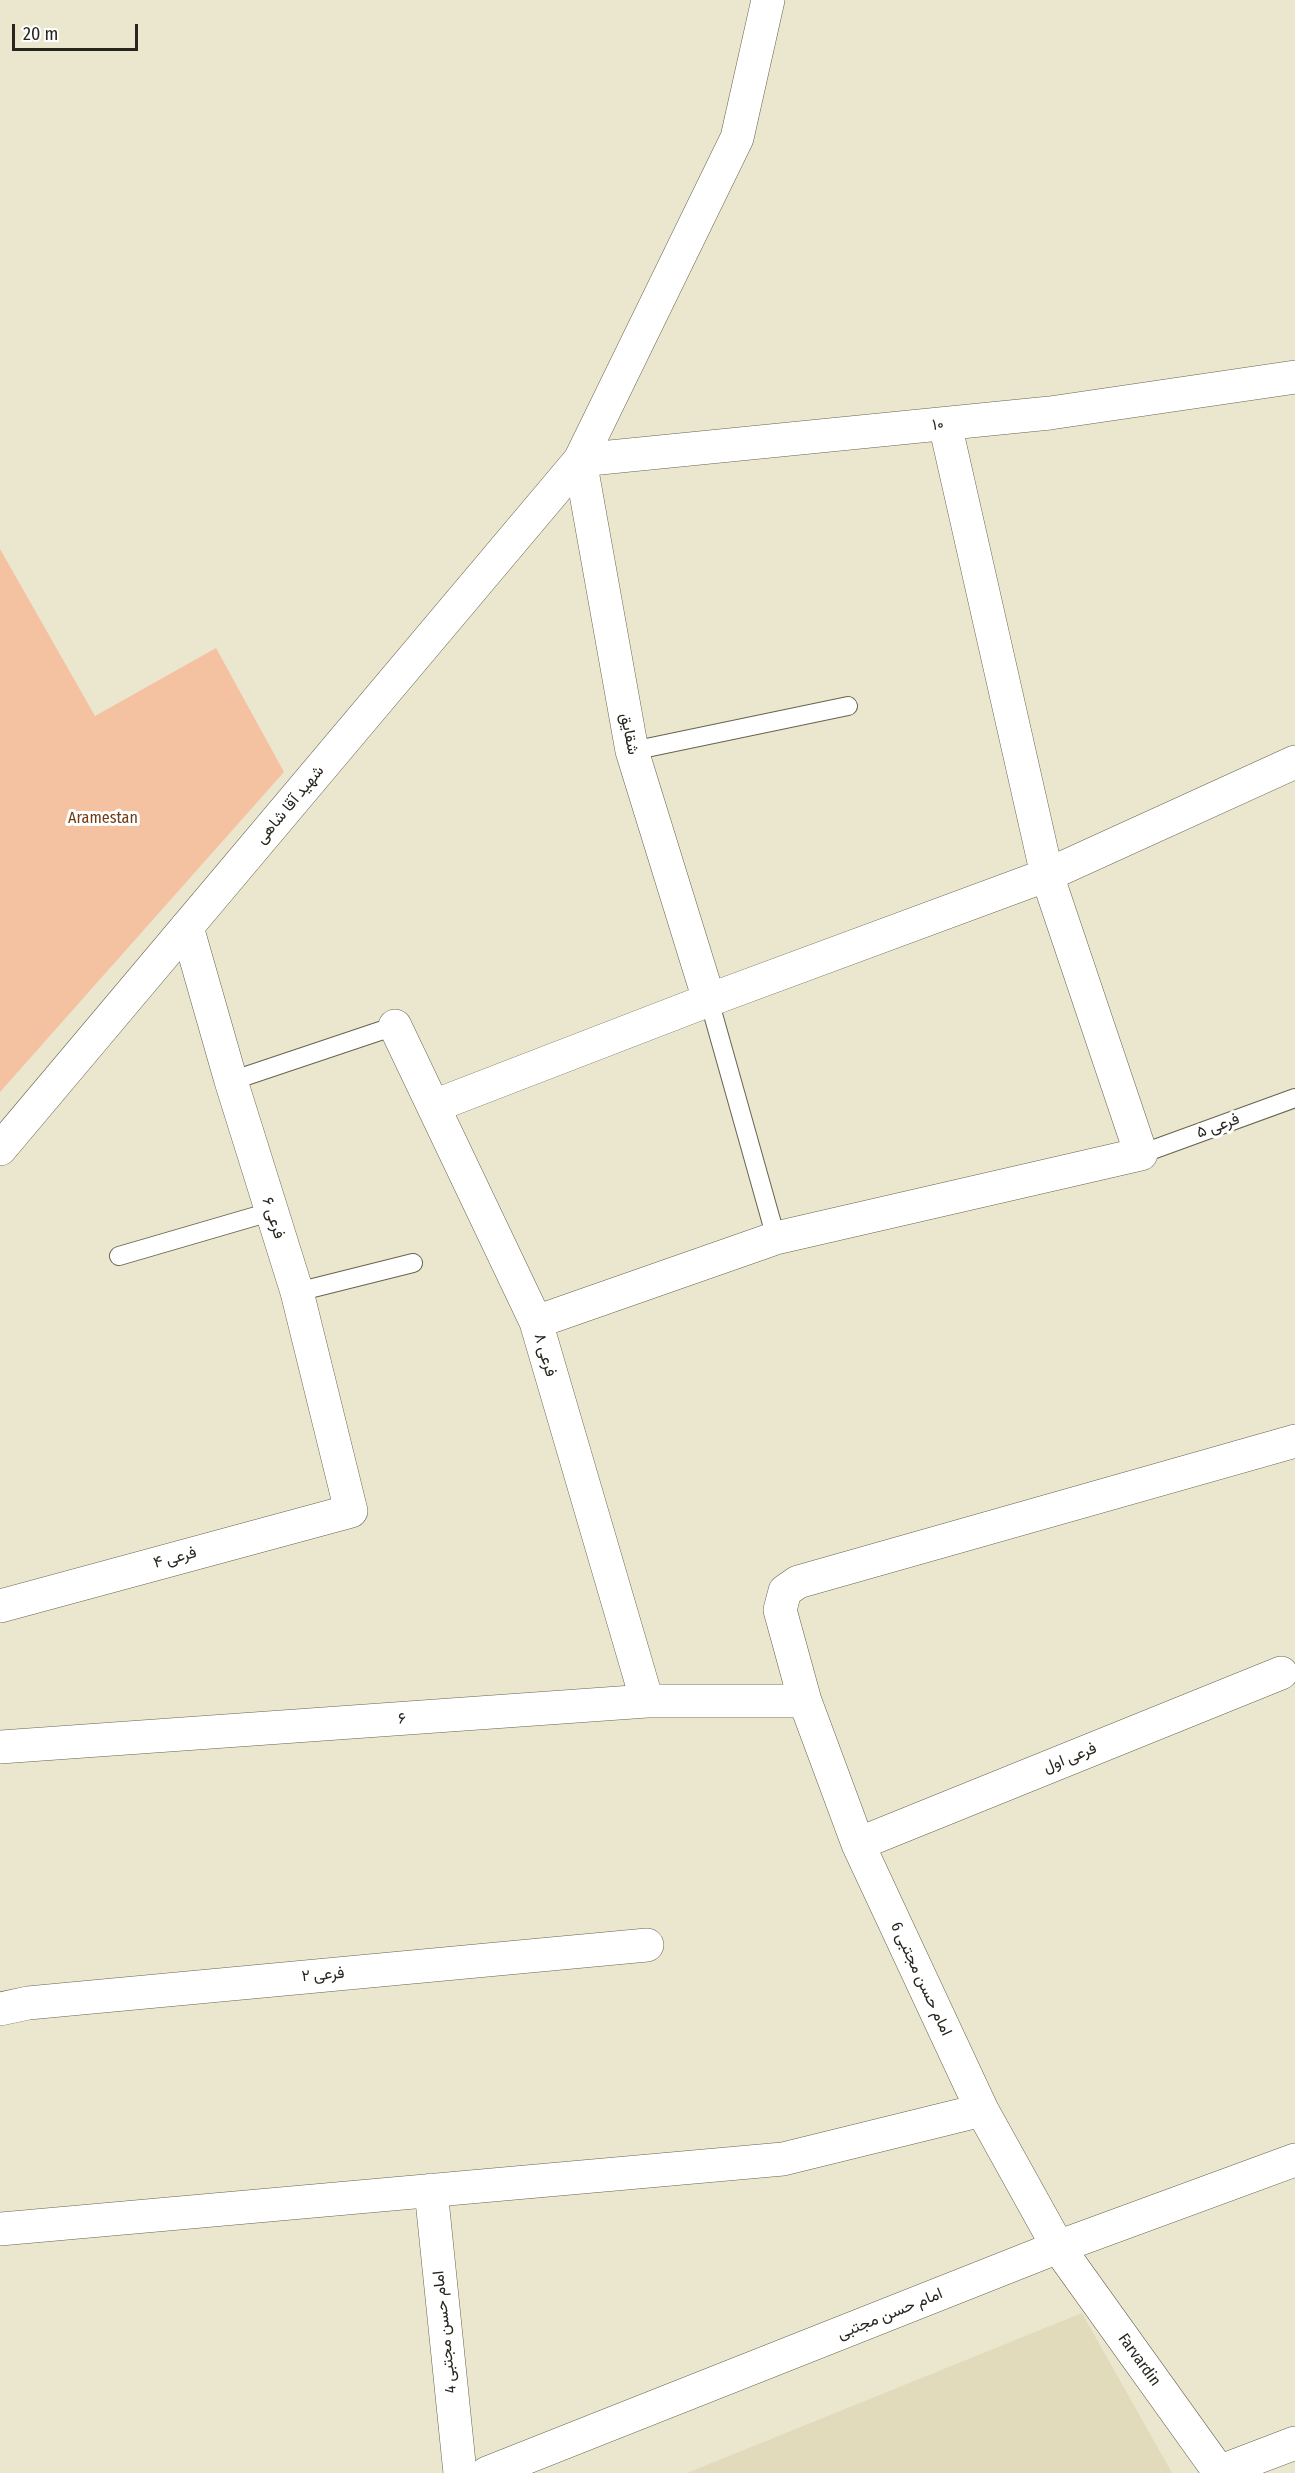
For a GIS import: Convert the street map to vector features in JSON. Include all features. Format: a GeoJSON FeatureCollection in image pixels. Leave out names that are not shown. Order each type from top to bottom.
{"type":"FeatureCollection","features":[{"type":"Feature","properties":{"kind":"street","name":"شهید آقا شاهی"},"geometry":{"type":"LineString","coordinates":[[0,1149],[580,460],[737,138],[768,0]]}},
{"type":"Feature","properties":{"kind":"street","name":"۱۰"},"geometry":{"type":"LineString","coordinates":[[580,460],[1050,413],[1295,376]]}},
{"type":"Feature","properties":{"kind":"street"},"geometry":{"type":"LineString","coordinates":[[536,1322],[776,1238],[1141,1155],[1047,876],[945,424]]}},
{"type":"Feature","properties":{"kind":"street","name":"شقایق"},"geometry":{"type":"LineString","coordinates":[[580,460],[632,752],[709,1000]]}},
{"type":"Feature","properties":{"kind":"street"},"geometry":{"type":"LineString","coordinates":[[434,1106],[709,1000],[1047,876],[1295,762]]}},
{"type":"Feature","properties":{"kind":"street","name":"فرعی ۶"},"geometry":{"type":"LineString","coordinates":[[187,927],[270,1212],[297,1292],[351,1511]]}},
{"type":"Feature","properties":{"kind":"street","name":"فرعی ۸"},"geometry":{"type":"LineString","coordinates":[[394,1026],[536,1322],[647,1701]]}},
{"type":"Feature","properties":{"kind":"street","name":"امام حسن مجتبی 6"},"geometry":{"type":"LineString","coordinates":[[1058,2247],[982,2110],[858,1844],[805,1701],[780,1610],[784,1591],[798,1582],[1295,1441]]}},
{"type":"Feature","properties":{"kind":"street","name":"فرعی ۴"},"geometry":{"type":"LineString","coordinates":[[0,1606],[351,1511]]}},
{"type":"Feature","properties":{"kind":"street","name":"فرعی اول"},"geometry":{"type":"LineString","coordinates":[[858,1844],[1281,1673]]}},
{"type":"Feature","properties":{"kind":"street","name":"۶"},"geometry":{"type":"LineString","coordinates":[[0,1747],[647,1701],[805,1701]]}},
{"type":"Feature","properties":{"kind":"street","name":"فرعی ۲"},"geometry":{"type":"LineString","coordinates":[[0,2009],[40,2001],[647,1945]]}},
{"type":"Feature","properties":{"kind":"street"},"geometry":{"type":"LineString","coordinates":[[0,2229],[783,2159],[982,2110]]}},
{"type":"Feature","properties":{"kind":"street","name":"امام حسن مجتبی"},"geometry":{"type":"LineString","coordinates":[[487,2473],[1058,2247],[1295,2160]]}},
{"type":"Feature","properties":{"kind":"street","name":"امام حسن مجتبی 4"},"geometry":{"type":"LineString","coordinates":[[431,2190],[460,2473]]}},
{"type":"Feature","properties":{"kind":"street","name":"Farvardin"},"geometry":{"type":"LineString","coordinates":[[1058,2247],[1219,2473]]}},
{"type":"Feature","properties":{"kind":"street"},"geometry":{"type":"LineString","coordinates":[[1219,2473],[1295,2443]]}},
{"type":"Feature","properties":{"kind":"lane"},"geometry":{"type":"LineString","coordinates":[[632,752],[848,706]]}},
{"type":"Feature","properties":{"kind":"lane"},"geometry":{"type":"LineString","coordinates":[[709,1000],[776,1238]]}},
{"type":"Feature","properties":{"kind":"lane"},"geometry":{"type":"LineString","coordinates":[[231,1081],[394,1026]]}},
{"type":"Feature","properties":{"kind":"lane","name":"فرعی ۵"},"geometry":{"type":"LineString","coordinates":[[1141,1155],[1295,1098]]}},
{"type":"Feature","properties":{"kind":"lane"},"geometry":{"type":"LineString","coordinates":[[119,1256],[270,1212]]}},
{"type":"Feature","properties":{"kind":"lane"},"geometry":{"type":"LineString","coordinates":[[297,1292],[413,1263]]}},
{"type":"Feature","properties":{"kind":"shaded area"},"geometry":{"type":"Polygon","coordinates":[[[1082,2313],[1172,2473],[687,2473],[1082,2313]]]}},
{"type":"Feature","properties":{"kind":"green space","name":"Aramestan"},"geometry":{"type":"Polygon","coordinates":[[[0,549],[95,716],[216,648],[284,772],[0,1092],[0,549]]]}}]}
